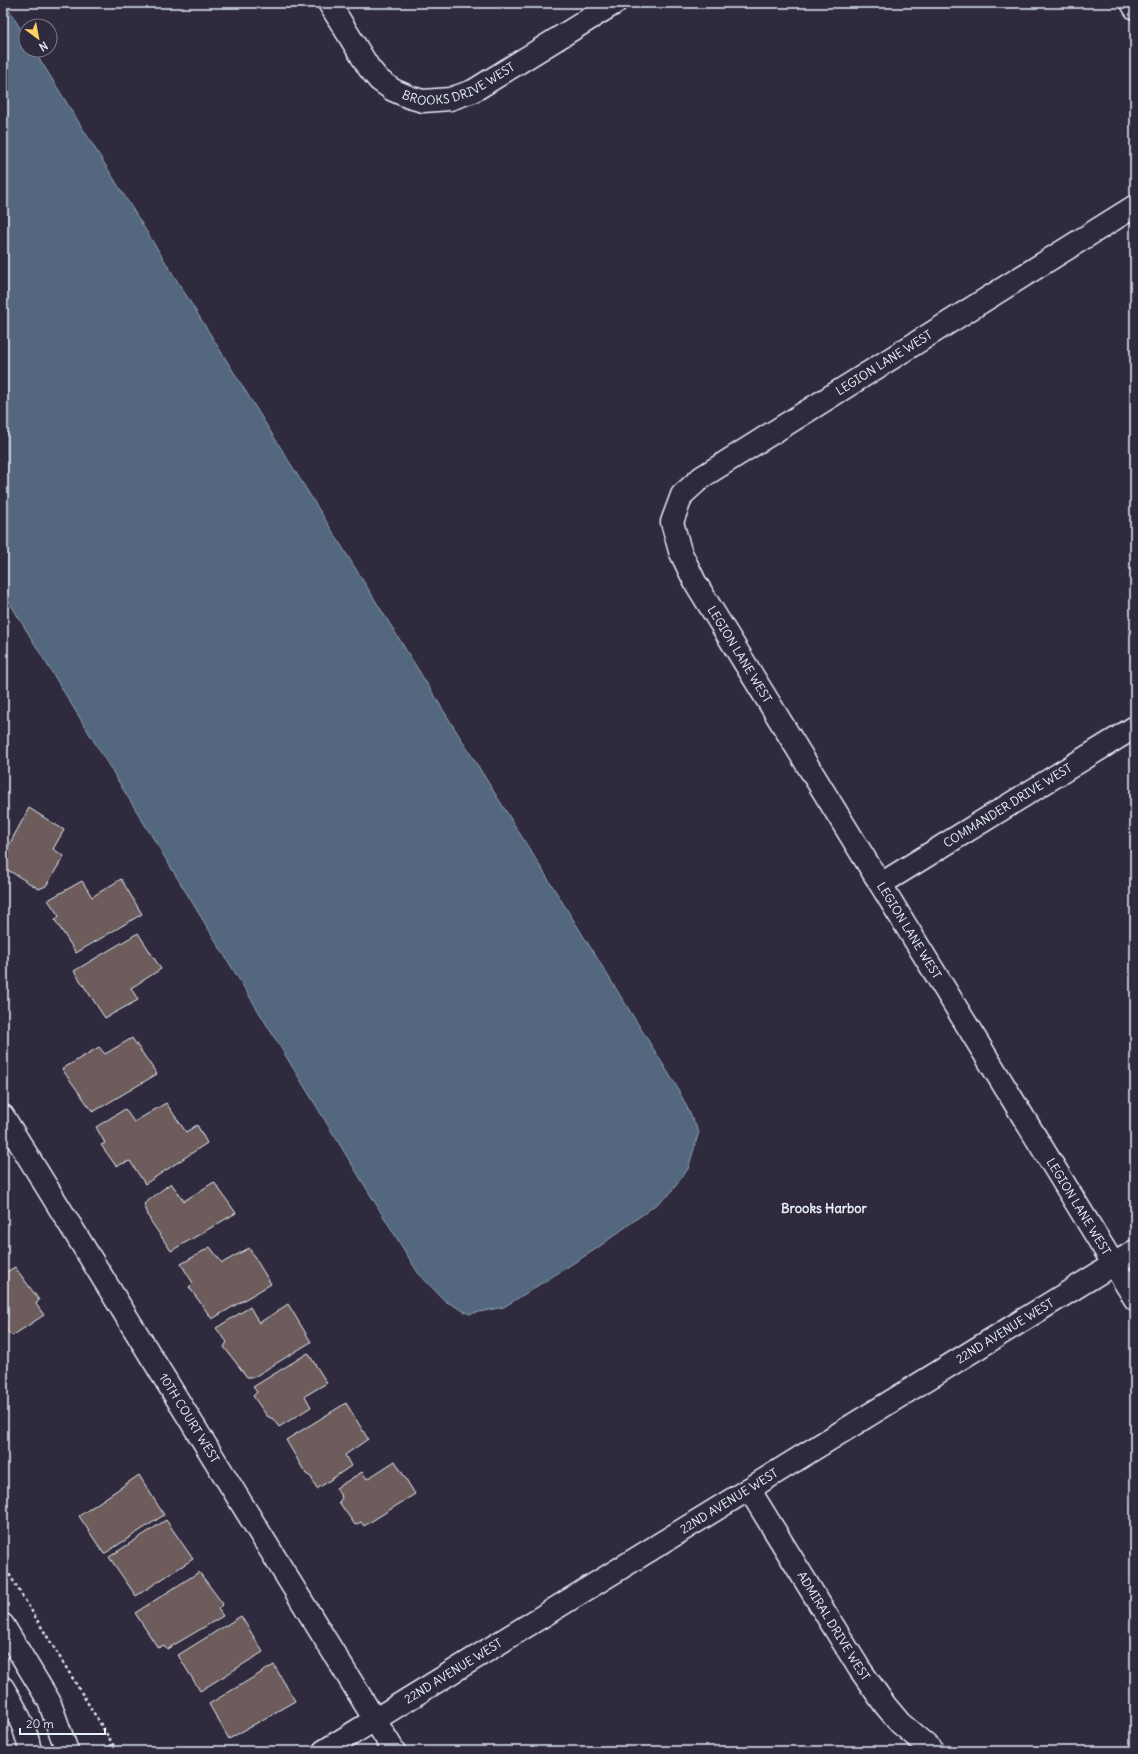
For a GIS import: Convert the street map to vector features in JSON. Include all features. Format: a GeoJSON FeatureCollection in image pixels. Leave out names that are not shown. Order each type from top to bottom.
{"type":"FeatureCollection","features":[{"type":"Feature","properties":{"kind":"street","name":"BROOKS DRIVE WEST"},"geometry":{"type":"LineString","coordinates":[[329,3],[369,68],[379,80],[393,90],[423,101],[450,99],[473,91],[615,3]]}},
{"type":"Feature","properties":{"kind":"street"},"geometry":{"type":"LineString","coordinates":[[1132,3],[1135,8]]}},
{"type":"Feature","properties":{"kind":"street","name":"LEGION LANE WEST"},"geometry":{"type":"LineString","coordinates":[[1135,206],[702,477],[682,495],[672,522],[680,551],[695,582],[1135,1299]]}},
{"type":"Feature","properties":{"kind":"street","name":"COMMANDER DRIVE WEST"},"geometry":{"type":"LineString","coordinates":[[880,884],[1135,727]]}},
{"type":"Feature","properties":{"kind":"street","name":"10TH COURT WEST"},"geometry":{"type":"LineString","coordinates":[[3,1116],[394,1751]]}},
{"type":"Feature","properties":{"kind":"street","name":"22ND AVENUE WEST"},"geometry":{"type":"LineString","coordinates":[[324,1751],[1135,1251]]}},
{"type":"Feature","properties":{"kind":"street","name":"ADMIRAL DRIVE WEST"},"geometry":{"type":"LineString","coordinates":[[749,1489],[859,1668],[885,1705],[900,1723],[933,1751]]}},
{"type":"Feature","properties":{"kind":"street"},"geometry":{"type":"LineString","coordinates":[[3,1625],[49,1701],[67,1751]]}},
{"type":"Feature","properties":{"kind":"street"},"geometry":{"type":"LineString","coordinates":[[3,1688],[16,1710],[27,1735],[30,1751]]}},
{"type":"Feature","properties":{"kind":"path"},"geometry":{"type":"LineString","coordinates":[[3,1564],[118,1751]]}},
{"type":"Feature","properties":{"kind":"path"},"geometry":{"type":"LineString","coordinates":[[98,1751],[114,1744]]}},
{"type":"Feature","properties":{"kind":"shaded area"},"geometry":{"type":"Polygon","coordinates":[[[3,1730],[8,1740],[10,1751],[3,1751],[3,1730]]]}},
{"type":"Feature","properties":{"kind":"water"},"geometry":{"type":"Polygon","coordinates":[[[3,3],[5,3],[18,25],[18,58],[39,58],[677,1087],[699,1132],[688,1169],[669,1195],[596,1249],[504,1307],[469,1314],[445,1301],[418,1273],[3,592],[3,3]]]}},
{"type":"Feature","properties":{"kind":"building"},"geometry":{"type":"Polygon","coordinates":[[[29,808],[64,830],[53,849],[64,856],[46,886],[39,889],[3,867],[3,856],[29,808]]]}},
{"type":"Feature","properties":{"kind":"building"},"geometry":{"type":"Polygon","coordinates":[[[121,879],[142,914],[76,953],[55,920],[59,916],[48,900],[82,881],[92,897],[121,879]]]}},
{"type":"Feature","properties":{"kind":"building"},"geometry":{"type":"Polygon","coordinates":[[[138,933],[161,969],[131,988],[138,1000],[105,1018],[74,971],[138,933]]]}},
{"type":"Feature","properties":{"kind":"building"},"geometry":{"type":"Polygon","coordinates":[[[132,1038],[157,1074],[93,1112],[62,1069],[99,1047],[105,1054],[132,1038]]]}},
{"type":"Feature","properties":{"kind":"building"},"geometry":{"type":"Polygon","coordinates":[[[166,1103],[186,1132],[197,1125],[207,1143],[145,1184],[130,1161],[116,1166],[101,1145],[105,1143],[96,1127],[125,1109],[134,1122],[166,1103]]]}},
{"type":"Feature","properties":{"kind":"building"},"geometry":{"type":"Polygon","coordinates":[[[214,1182],[236,1213],[171,1251],[150,1220],[144,1204],[171,1183],[184,1201],[214,1182]]]}},
{"type":"Feature","properties":{"kind":"building"},"geometry":{"type":"Polygon","coordinates":[[[210,1247],[222,1263],[249,1248],[271,1284],[212,1319],[189,1287],[193,1283],[181,1264],[210,1247]]]}},
{"type":"Feature","properties":{"kind":"building"},"geometry":{"type":"Polygon","coordinates":[[[15,1267],[39,1300],[36,1304],[44,1315],[12,1336],[3,1327],[3,1274],[15,1267]]]}},
{"type":"Feature","properties":{"kind":"building"},"geometry":{"type":"Polygon","coordinates":[[[288,1304],[311,1342],[254,1377],[247,1377],[224,1347],[227,1342],[216,1328],[250,1307],[259,1323],[288,1304]]]}},
{"type":"Feature","properties":{"kind":"building"},"geometry":{"type":"Polygon","coordinates":[[[308,1353],[327,1383],[305,1396],[311,1407],[279,1427],[273,1419],[267,1416],[253,1396],[257,1392],[253,1387],[308,1353]]]}},
{"type":"Feature","properties":{"kind":"building"},"geometry":{"type":"Polygon","coordinates":[[[346,1403],[368,1439],[345,1455],[351,1466],[317,1489],[311,1477],[306,1474],[286,1440],[346,1403]]]}},
{"type":"Feature","properties":{"kind":"building"},"geometry":{"type":"Polygon","coordinates":[[[395,1461],[415,1494],[364,1526],[361,1522],[355,1525],[339,1502],[342,1498],[336,1488],[362,1472],[367,1479],[395,1461]]]}},
{"type":"Feature","properties":{"kind":"building"},"geometry":{"type":"Polygon","coordinates":[[[139,1475],[164,1515],[104,1554],[79,1516],[139,1475]]]}},
{"type":"Feature","properties":{"kind":"building"},"geometry":{"type":"Polygon","coordinates":[[[166,1520],[193,1559],[136,1596],[109,1557],[166,1520]]]}},
{"type":"Feature","properties":{"kind":"building"},"geometry":{"type":"Polygon","coordinates":[[[199,1572],[223,1604],[218,1609],[223,1616],[167,1649],[164,1645],[158,1648],[135,1613],[199,1572]]]}},
{"type":"Feature","properties":{"kind":"building"},"geometry":{"type":"Polygon","coordinates":[[[241,1616],[263,1652],[200,1691],[178,1655],[241,1616]]]}},
{"type":"Feature","properties":{"kind":"building"},"geometry":{"type":"Polygon","coordinates":[[[274,1665],[295,1701],[229,1739],[209,1704],[274,1665]]]}},
{"type":"Feature","properties":{"kind":"district","name":"Brooks Harbor"},"geometry":{"type":"Point","coordinates":[824,1208]}}]}
